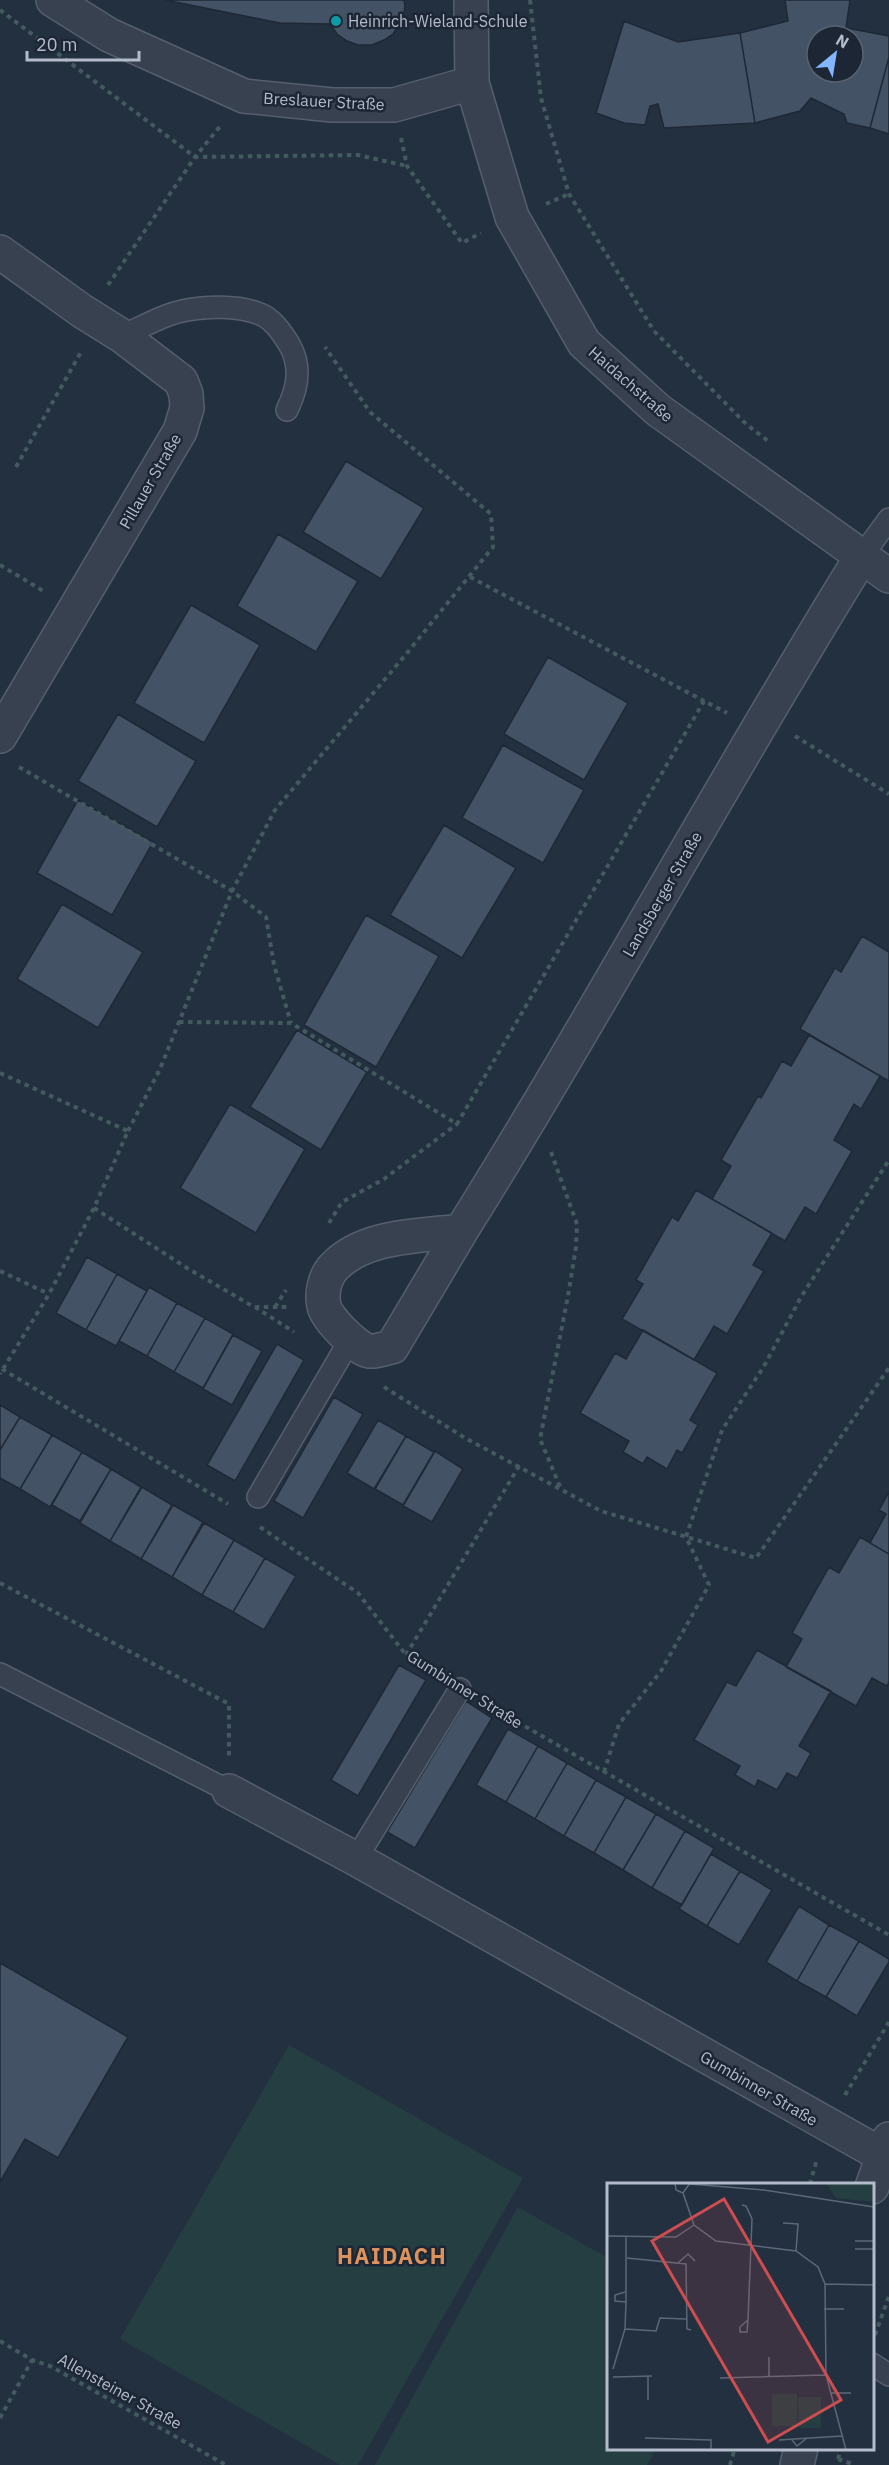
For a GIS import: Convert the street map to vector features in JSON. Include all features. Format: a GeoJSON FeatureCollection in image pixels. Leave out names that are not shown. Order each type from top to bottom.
{"type":"FeatureCollection","features":[{"type":"Feature","properties":{"kind":"street","name":"Breslauer Straße"},"geometry":{"type":"LineString","coordinates":[[53,0],[109,35],[244,96],[332,105],[394,105],[472,83]]}},
{"type":"Feature","properties":{"kind":"street","name":"Haidachstraße"},"geometry":{"type":"LineString","coordinates":[[471,0],[472,83],[512,217],[584,344],[658,410],[889,576]]}},
{"type":"Feature","properties":{"kind":"street","name":"Pillauer Straße"},"geometry":{"type":"LineString","coordinates":[[0,252],[82,311],[122,336],[181,381],[186,394],[187,408],[180,431],[74,610],[5,749]]}},
{"type":"Feature","properties":{"kind":"street","name":"Landsberger Straße"},"geometry":{"type":"LineString","coordinates":[[392,1347],[538,1108],[762,721],[862,556]]}},
{"type":"Feature","properties":{"kind":"street"},"geometry":{"type":"LineString","coordinates":[[392,1347],[369,1351],[350,1340],[336,1324],[324,1307],[324,1283],[333,1267],[350,1254],[391,1240],[461,1231]]}},
{"type":"Feature","properties":{"kind":"street","name":"Gumbinner Straße"},"geometry":{"type":"LineString","coordinates":[[229,1791],[885,2147]]}},
{"type":"Feature","properties":{"kind":"street"},"geometry":{"type":"LineString","coordinates":[[874,2184],[885,2147]]}},
{"type":"Feature","properties":{"kind":"street"},"geometry":{"type":"LineString","coordinates":[[796,2465],[800,2450]]}},
{"type":"Feature","properties":{"kind":"lane"},"geometry":{"type":"LineString","coordinates":[[122,336],[181,311],[225,307],[262,314],[280,329],[294,352],[298,374],[296,391],[287,410]]}},
{"type":"Feature","properties":{"kind":"lane"},"geometry":{"type":"LineString","coordinates":[[862,556],[889,519]]}},
{"type":"Feature","properties":{"kind":"lane"},"geometry":{"type":"LineString","coordinates":[[258,1497],[350,1340]]}},
{"type":"Feature","properties":{"kind":"lane"},"geometry":{"type":"LineString","coordinates":[[0,1674],[229,1791]]}},
{"type":"Feature","properties":{"kind":"lane"},"geometry":{"type":"LineString","coordinates":[[356,1859],[460,1689]]}},
{"type":"Feature","properties":{"kind":"lane"},"geometry":{"type":"LineString","coordinates":[[874,2365],[889,2374]]}},
{"type":"Feature","properties":{"kind":"path"},"geometry":{"type":"LineString","coordinates":[[530,0],[542,98],[569,194],[654,331],[746,424],[773,445]]}},
{"type":"Feature","properties":{"kind":"path"},"geometry":{"type":"LineString","coordinates":[[0,10],[195,158],[357,155],[407,166]]}},
{"type":"Feature","properties":{"kind":"path"},"geometry":{"type":"LineString","coordinates":[[82,311],[111,282],[195,158],[244,96]]}},
{"type":"Feature","properties":{"kind":"path"},"geometry":{"type":"LineString","coordinates":[[394,105],[407,166],[462,243],[512,217],[569,194]]}},
{"type":"Feature","properties":{"kind":"path"},"geometry":{"type":"LineString","coordinates":[[258,1497],[233,1507],[1,1372],[49,1294],[94,1208],[128,1131],[160,1069],[232,891],[275,810],[493,547],[491,514],[370,412],[321,342]]}},
{"type":"Feature","properties":{"kind":"path"},"geometry":{"type":"LineString","coordinates":[[16,467],[78,357]]}},
{"type":"Feature","properties":{"kind":"path"},"geometry":{"type":"LineString","coordinates":[[0,565],[74,610]]}},
{"type":"Feature","properties":{"kind":"path"},"geometry":{"type":"LineString","coordinates":[[470,577],[704,701],[762,721],[796,736],[889,794]]}},
{"type":"Feature","properties":{"kind":"path"},"geometry":{"type":"LineString","coordinates":[[327,1227],[342,1202],[384,1179],[457,1124],[704,701]]}},
{"type":"Feature","properties":{"kind":"path"},"geometry":{"type":"LineString","coordinates":[[5,749],[232,891],[266,917],[274,965],[291,1023]]}},
{"type":"Feature","properties":{"kind":"path"},"geometry":{"type":"LineString","coordinates":[[179,1022],[291,1023],[457,1124]]}},
{"type":"Feature","properties":{"kind":"path"},"geometry":{"type":"LineString","coordinates":[[0,1073],[128,1131]]}},
{"type":"Feature","properties":{"kind":"path"},"geometry":{"type":"LineString","coordinates":[[538,1108],[576,1224],[576,1247],[568,1296],[540,1438],[562,1490]]}},
{"type":"Feature","properties":{"kind":"path"},"geometry":{"type":"LineString","coordinates":[[604,1772],[619,1724],[661,1671],[709,1585],[686,1537],[722,1430],[763,1368],[808,1287],[889,1160]]}},
{"type":"Feature","properties":{"kind":"path"},"geometry":{"type":"LineString","coordinates":[[94,1208],[187,1268],[254,1307],[324,1307]]}},
{"type":"Feature","properties":{"kind":"path"},"geometry":{"type":"LineString","coordinates":[[0,1271],[49,1294]]}},
{"type":"Feature","properties":{"kind":"path"},"geometry":{"type":"LineString","coordinates":[[275,1307],[287,1289]]}},
{"type":"Feature","properties":{"kind":"path"},"geometry":{"type":"LineString","coordinates":[[392,1347],[370,1377],[465,1438],[601,1511],[756,1558],[889,1368]]}},
{"type":"Feature","properties":{"kind":"path"},"geometry":{"type":"LineString","coordinates":[[406,1655],[519,1466]]}},
{"type":"Feature","properties":{"kind":"path","name":"Gumbinner Straße"},"geometry":{"type":"LineString","coordinates":[[258,1497],[248,1519],[358,1593],[406,1655],[460,1689],[889,1935]]}},
{"type":"Feature","properties":{"kind":"path"},"geometry":{"type":"LineString","coordinates":[[0,1583],[229,1704],[229,1791]]}},
{"type":"Feature","properties":{"kind":"path"},"geometry":{"type":"LineString","coordinates":[[874,2340],[889,2296]]}},
{"type":"Feature","properties":{"kind":"path","name":"Allensteiner Straße"},"geometry":{"type":"LineString","coordinates":[[0,2341],[32,2360],[50,2366],[226,2465]]}},
{"type":"Feature","properties":{"kind":"path"},"geometry":{"type":"LineString","coordinates":[[0,2418],[32,2360]]}},
{"type":"Feature","properties":{"kind":"path"},"geometry":{"type":"LineString","coordinates":[[730,2465],[734,2450]]}},
{"type":"Feature","properties":{"kind":"path"},"geometry":{"type":"LineString","coordinates":[[838,2459],[855,2465]]}},
{"type":"Feature","properties":{"kind":"green space"},"geometry":{"type":"Polygon","coordinates":[[[289,2045],[523,2178],[358,2465],[340,2465],[120,2339],[289,2045]]]}},
{"type":"Feature","properties":{"kind":"green space"},"geometry":{"type":"Polygon","coordinates":[[[518,2207],[607,2257],[607,2450],[655,2450],[647,2465],[375,2465],[518,2207]]]}},
{"type":"Feature","properties":{"kind":"building","name":"Heinrich-Wieland-Schule"},"geometry":{"type":"Polygon","coordinates":[[[165,0],[404,0],[405,6],[403,19],[393,34],[372,45],[358,45],[337,34],[330,24],[280,23],[165,0]]]}},
{"type":"Feature","properties":{"kind":"building"},"geometry":{"type":"Polygon","coordinates":[[[785,0],[850,0],[847,24],[805,24],[805,84],[865,84],[865,32],[889,36],[889,57],[870,128],[847,123],[844,114],[811,98],[800,111],[755,123],[740,33],[788,21],[785,0]]]}},
{"type":"Feature","properties":{"kind":"building"},"geometry":{"type":"Polygon","coordinates":[[[624,21],[678,42],[740,33],[755,123],[664,128],[658,104],[650,106],[645,125],[624,123],[596,113],[624,21]]]}},
{"type":"Feature","properties":{"kind":"building"},"geometry":{"type":"Polygon","coordinates":[[[889,57],[889,134],[870,128],[889,57]]]}},
{"type":"Feature","properties":{"kind":"building"},"geometry":{"type":"Polygon","coordinates":[[[346,461],[424,508],[381,579],[303,532],[346,461]]]}},
{"type":"Feature","properties":{"kind":"building"},"geometry":{"type":"Polygon","coordinates":[[[278,534],[358,581],[316,652],[237,606],[278,534]]]}},
{"type":"Feature","properties":{"kind":"building"},"geometry":{"type":"Polygon","coordinates":[[[191,605],[260,645],[204,743],[134,703],[191,605]]]}},
{"type":"Feature","properties":{"kind":"building"},"geometry":{"type":"Polygon","coordinates":[[[548,657],[628,703],[584,780],[504,734],[548,657]]]}},
{"type":"Feature","properties":{"kind":"building"},"geometry":{"type":"Polygon","coordinates":[[[118,714],[196,761],[157,827],[78,781],[118,714]]]}},
{"type":"Feature","properties":{"kind":"building"},"geometry":{"type":"Polygon","coordinates":[[[503,745],[584,790],[543,863],[462,818],[503,745]]]}},
{"type":"Feature","properties":{"kind":"building"},"geometry":{"type":"Polygon","coordinates":[[[78,800],[153,842],[112,915],[37,873],[78,800]]]}},
{"type":"Feature","properties":{"kind":"building"},"geometry":{"type":"Polygon","coordinates":[[[444,825],[516,868],[462,958],[390,915],[444,825]]]}},
{"type":"Feature","properties":{"kind":"building"},"geometry":{"type":"Polygon","coordinates":[[[62,904],[143,952],[98,1028],[17,979],[62,904]]]}},
{"type":"Feature","properties":{"kind":"building"},"geometry":{"type":"Polygon","coordinates":[[[366,915],[439,956],[376,1067],[304,1025],[366,915]]]}},
{"type":"Feature","properties":{"kind":"building"},"geometry":{"type":"Polygon","coordinates":[[[862,936],[889,952],[889,1081],[800,1029],[835,968],[841,972],[862,936]]]}},
{"type":"Feature","properties":{"kind":"building"},"geometry":{"type":"Polygon","coordinates":[[[297,1030],[367,1072],[321,1150],[250,1107],[297,1030]]]}},
{"type":"Feature","properties":{"kind":"building"},"geometry":{"type":"Polygon","coordinates":[[[809,1035],[880,1076],[861,1109],[854,1104],[834,1140],[852,1151],[816,1214],[805,1207],[785,1241],[712,1199],[731,1166],[721,1160],[758,1096],[761,1098],[782,1061],[791,1066],[809,1035]]]}},
{"type":"Feature","properties":{"kind":"building"},"geometry":{"type":"Polygon","coordinates":[[[230,1104],[305,1149],[256,1233],[180,1188],[230,1104]]]}},
{"type":"Feature","properties":{"kind":"building"},"geometry":{"type":"Polygon","coordinates":[[[696,1190],[772,1233],[753,1265],[764,1271],[727,1334],[714,1326],[694,1360],[622,1319],[643,1284],[636,1280],[672,1217],[678,1221],[696,1190]]]}},
{"type":"Feature","properties":{"kind":"building"},"geometry":{"type":"Polygon","coordinates":[[[87,1257],[117,1274],[86,1330],[56,1313],[87,1257]]]}},
{"type":"Feature","properties":{"kind":"building"},"geometry":{"type":"Polygon","coordinates":[[[117,1274],[147,1291],[116,1346],[86,1330],[117,1274]]]}},
{"type":"Feature","properties":{"kind":"building"},"geometry":{"type":"Polygon","coordinates":[[[149,1287],[177,1303],[147,1356],[119,1341],[149,1287]]]}},
{"type":"Feature","properties":{"kind":"building"},"geometry":{"type":"Polygon","coordinates":[[[177,1303],[205,1318],[174,1372],[147,1356],[177,1303]]]}},
{"type":"Feature","properties":{"kind":"building"},"geometry":{"type":"Polygon","coordinates":[[[205,1318],[233,1334],[203,1388],[174,1372],[205,1318]]]}},
{"type":"Feature","properties":{"kind":"building"},"geometry":{"type":"Polygon","coordinates":[[[643,1330],[717,1373],[690,1420],[698,1425],[682,1453],[677,1450],[667,1469],[647,1457],[643,1464],[623,1452],[629,1441],[580,1413],[615,1353],[626,1359],[643,1330]]]}},
{"type":"Feature","properties":{"kind":"building"},"geometry":{"type":"Polygon","coordinates":[[[233,1335],[262,1351],[232,1405],[203,1389],[233,1335]]]}},
{"type":"Feature","properties":{"kind":"building"},"geometry":{"type":"Polygon","coordinates":[[[277,1344],[304,1360],[235,1481],[207,1465],[277,1344]]]}},
{"type":"Feature","properties":{"kind":"building"},"geometry":{"type":"Polygon","coordinates":[[[334,1397],[363,1414],[303,1518],[274,1501],[334,1397]]]}},
{"type":"Feature","properties":{"kind":"building"},"geometry":{"type":"Polygon","coordinates":[[[0,1405],[20,1417],[0,1450],[0,1405]]]}},
{"type":"Feature","properties":{"kind":"building"},"geometry":{"type":"Polygon","coordinates":[[[20,1417],[52,1435],[20,1489],[0,1478],[0,1450],[20,1417]]]}},
{"type":"Feature","properties":{"kind":"building"},"geometry":{"type":"Polygon","coordinates":[[[378,1420],[406,1436],[374,1489],[347,1473],[378,1420]]]}},
{"type":"Feature","properties":{"kind":"building"},"geometry":{"type":"Polygon","coordinates":[[[52,1435],[82,1452],[50,1507],[20,1489],[52,1435]]]}},
{"type":"Feature","properties":{"kind":"building"},"geometry":{"type":"Polygon","coordinates":[[[406,1436],[434,1452],[403,1505],[375,1489],[406,1436]]]}},
{"type":"Feature","properties":{"kind":"building"},"geometry":{"type":"Polygon","coordinates":[[[435,1451],[463,1469],[432,1522],[403,1506],[435,1451]]]}},
{"type":"Feature","properties":{"kind":"building"},"geometry":{"type":"Polygon","coordinates":[[[82,1452],[111,1469],[80,1521],[52,1505],[82,1452]]]}},
{"type":"Feature","properties":{"kind":"building"},"geometry":{"type":"Polygon","coordinates":[[[111,1469],[141,1487],[110,1541],[80,1523],[111,1469]]]}},
{"type":"Feature","properties":{"kind":"building"},"geometry":{"type":"Polygon","coordinates":[[[142,1487],[172,1505],[141,1559],[110,1541],[142,1487]]]}},
{"type":"Feature","properties":{"kind":"building"},"geometry":{"type":"Polygon","coordinates":[[[889,1492],[889,1554],[870,1543],[886,1514],[879,1510],[889,1492]]]}},
{"type":"Feature","properties":{"kind":"building"},"geometry":{"type":"Polygon","coordinates":[[[173,1505],[203,1522],[172,1577],[141,1559],[173,1505]]]}},
{"type":"Feature","properties":{"kind":"building"},"geometry":{"type":"Polygon","coordinates":[[[204,1523],[234,1540],[202,1595],[172,1577],[204,1523]]]}},
{"type":"Feature","properties":{"kind":"building"},"geometry":{"type":"Polygon","coordinates":[[[860,1537],[889,1554],[889,1682],[887,1686],[872,1678],[856,1706],[786,1667],[802,1639],[792,1633],[829,1567],[839,1573],[860,1537]]]}},
{"type":"Feature","properties":{"kind":"building"},"geometry":{"type":"Polygon","coordinates":[[[234,1540],[265,1558],[233,1612],[202,1595],[234,1540]]]}},
{"type":"Feature","properties":{"kind":"building"},"geometry":{"type":"Polygon","coordinates":[[[265,1558],[296,1576],[264,1630],[233,1612],[265,1558]]]}},
{"type":"Feature","properties":{"kind":"building"},"geometry":{"type":"Polygon","coordinates":[[[757,1650],[831,1691],[799,1746],[811,1753],[797,1778],[787,1773],[777,1790],[758,1780],[755,1787],[735,1775],[740,1766],[694,1740],[727,1682],[736,1686],[757,1650]]]}},
{"type":"Feature","properties":{"kind":"building"},"geometry":{"type":"Polygon","coordinates":[[[399,1665],[426,1680],[358,1796],[331,1780],[399,1665]]]}},
{"type":"Feature","properties":{"kind":"building"},"geometry":{"type":"Polygon","coordinates":[[[466,1701],[492,1718],[415,1848],[387,1832],[466,1701]]]}},
{"type":"Feature","properties":{"kind":"building"},"geometry":{"type":"Polygon","coordinates":[[[508,1729],[538,1746],[506,1802],[476,1785],[508,1729]]]}},
{"type":"Feature","properties":{"kind":"building"},"geometry":{"type":"Polygon","coordinates":[[[538,1746],[567,1763],[535,1819],[506,1802],[538,1746]]]}},
{"type":"Feature","properties":{"kind":"building"},"geometry":{"type":"Polygon","coordinates":[[[567,1763],[596,1780],[564,1836],[535,1819],[567,1763]]]}},
{"type":"Feature","properties":{"kind":"building"},"geometry":{"type":"Polygon","coordinates":[[[596,1780],[626,1797],[594,1853],[564,1836],[596,1780]]]}},
{"type":"Feature","properties":{"kind":"building"},"geometry":{"type":"Polygon","coordinates":[[[626,1797],[656,1814],[623,1870],[594,1853],[626,1797]]]}},
{"type":"Feature","properties":{"kind":"building"},"geometry":{"type":"Polygon","coordinates":[[[656,1814],[685,1831],[652,1888],[623,1870],[656,1814]]]}},
{"type":"Feature","properties":{"kind":"building"},"geometry":{"type":"Polygon","coordinates":[[[685,1831],[714,1848],[682,1905],[652,1888],[685,1831]]]}},
{"type":"Feature","properties":{"kind":"building"},"geometry":{"type":"Polygon","coordinates":[[[711,1854],[740,1871],[707,1926],[679,1909],[711,1854]]]}},
{"type":"Feature","properties":{"kind":"building"},"geometry":{"type":"Polygon","coordinates":[[[740,1871],[772,1890],[739,1945],[707,1926],[740,1871]]]}},
{"type":"Feature","properties":{"kind":"building"},"geometry":{"type":"Polygon","coordinates":[[[799,1906],[829,1925],[797,1981],[766,1962],[799,1906]]]}},
{"type":"Feature","properties":{"kind":"building"},"geometry":{"type":"Polygon","coordinates":[[[829,1925],[859,1941],[826,1997],[797,1981],[829,1925]]]}},
{"type":"Feature","properties":{"kind":"building"},"geometry":{"type":"Polygon","coordinates":[[[859,1941],[889,1959],[889,1962],[857,2016],[826,1997],[859,1941]]]}},
{"type":"Feature","properties":{"kind":"building"},"geometry":{"type":"Polygon","coordinates":[[[0,1963],[128,2037],[58,2158],[25,2139],[0,2182],[0,1963]]]}},
{"type":"Feature","properties":{"kind":"place","name":"Heinrich-Wieland-Schule"},"geometry":{"type":"Point","coordinates":[336,21]}},
{"type":"Feature","properties":{"kind":"district","name":"HAIDACH"},"geometry":{"type":"Point","coordinates":[392,2256]}}]}
